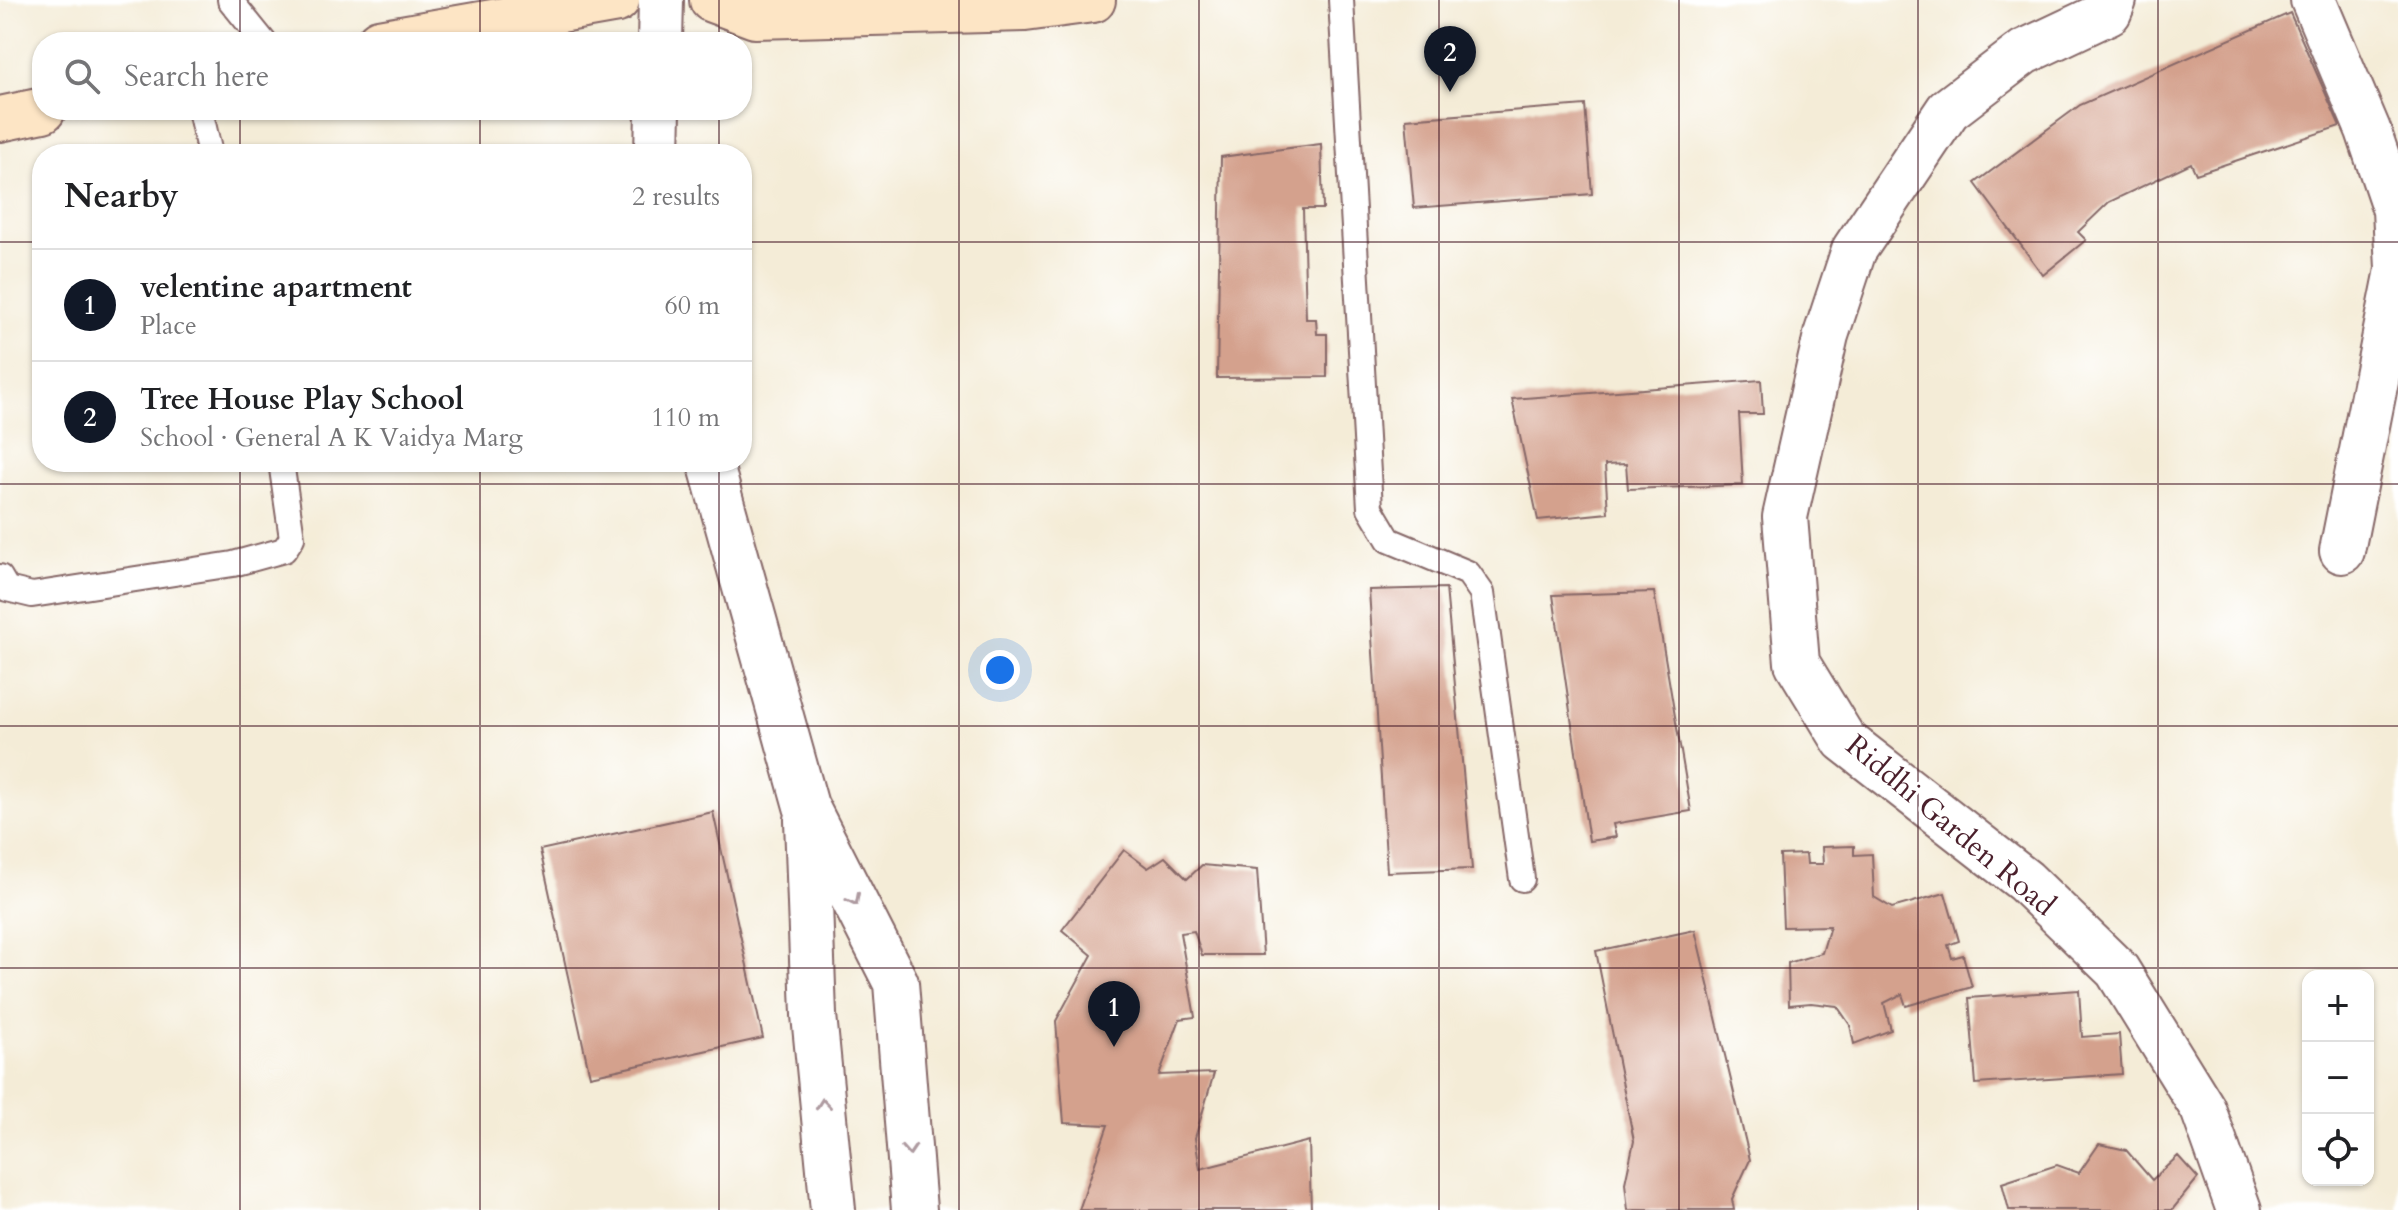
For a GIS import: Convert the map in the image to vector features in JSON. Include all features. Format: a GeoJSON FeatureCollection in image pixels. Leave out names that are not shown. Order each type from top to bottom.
{"type":"FeatureCollection","features":[{"type":"Feature","properties":{"kind":"main road"},"geometry":{"type":"LineString","coordinates":[[436,32],[617,0]]}},
{"type":"Feature","properties":{"kind":"main road"},"geometry":{"type":"LineString","coordinates":[[712,0],[755,8],[1025,9],[1093,0]]}},
{"type":"Feature","properties":{"kind":"main road"},"geometry":{"type":"LineString","coordinates":[[0,119],[32,112]]}},
{"type":"Feature","properties":{"kind":"street"},"geometry":{"type":"LineString","coordinates":[[660,32],[661,0]]}},
{"type":"Feature","properties":{"kind":"street","name":"Riddhi Garden Road"},"geometry":{"type":"LineString","coordinates":[[2114,0],[2109,12],[2024,52],[1948,110],[1854,250],[1826,335],[1785,517],[1797,663],[1844,740],[2025,881],[2117,970],[2203,1109],[2239,1210]]}},
{"type":"Feature","properties":{"kind":"street"},"geometry":{"type":"LineString","coordinates":[[2313,0],[2368,130],[2395,210],[2398,269],[2342,551]]}},
{"type":"Feature","properties":{"kind":"street"},"geometry":{"type":"LineString","coordinates":[[657,144],[658,120]]}},
{"type":"Feature","properties":{"kind":"street"},"geometry":{"type":"LineString","coordinates":[[713,472],[806,806],[896,983],[914,1210]]}},
{"type":"Feature","properties":{"kind":"street"},"geometry":{"type":"LineString","coordinates":[[806,806],[814,1015],[833,1210]]}},
{"type":"Feature","properties":{"kind":"lane"},"geometry":{"type":"LineString","coordinates":[[230,0],[256,32]]}},
{"type":"Feature","properties":{"kind":"lane"},"geometry":{"type":"LineString","coordinates":[[1341,0],[1370,508],[1389,540],[1468,573],[1482,593],[1522,879]]}},
{"type":"Feature","properties":{"kind":"lane"},"geometry":{"type":"LineString","coordinates":[[202,120],[208,144]]}},
{"type":"Feature","properties":{"kind":"lane"},"geometry":{"type":"LineString","coordinates":[[0,577],[7,589],[32,595],[233,564],[284,550],[292,538],[282,472]]}},
{"type":"Feature","properties":{"kind":"building"},"geometry":{"type":"Polygon","coordinates":[[[2290,13],[2340,126],[2196,174],[2191,163],[2109,202],[2078,232],[2086,240],[2043,275],[1975,183],[2080,105],[2290,13]]]}},
{"type":"Feature","properties":{"kind":"building"},"geometry":{"type":"Polygon","coordinates":[[[1585,105],[1592,194],[1414,208],[1406,119],[1585,105]]]}},
{"type":"Feature","properties":{"kind":"building"},"geometry":{"type":"Polygon","coordinates":[[[1321,144],[1323,209],[1303,209],[1306,319],[1316,319],[1317,334],[1327,334],[1327,377],[1217,378],[1221,157],[1321,144]]]}},
{"type":"Feature","properties":{"kind":"building"},"geometry":{"type":"Polygon","coordinates":[[[1761,380],[1763,414],[1739,414],[1743,485],[1628,489],[1626,464],[1605,465],[1608,513],[1538,520],[1512,399],[1761,380]]]}},
{"type":"Feature","properties":{"kind":"building"},"geometry":{"type":"Polygon","coordinates":[[[1446,588],[1472,869],[1387,872],[1369,590],[1446,588]]]}},
{"type":"Feature","properties":{"kind":"building"},"geometry":{"type":"Polygon","coordinates":[[[1654,592],[1691,811],[1613,824],[1616,837],[1589,841],[1553,595],[1654,592]]]}},
{"type":"Feature","properties":{"kind":"building"},"geometry":{"type":"Polygon","coordinates":[[[713,812],[763,1038],[590,1076],[540,850],[713,812]]]}},
{"type":"Feature","properties":{"kind":"building"},"geometry":{"type":"Polygon","coordinates":[[[1854,846],[1854,855],[1872,854],[1874,897],[1892,908],[1945,893],[1959,941],[1948,945],[1952,958],[1963,955],[1972,987],[1906,1006],[1902,994],[1884,1003],[1891,1030],[1854,1044],[1850,1025],[1837,1006],[1811,1003],[1789,1005],[1788,963],[1822,953],[1830,926],[1783,927],[1780,855],[1806,854],[1807,864],[1823,864],[1822,847],[1854,846]]]}},
{"type":"Feature","properties":{"kind":"building"},"geometry":{"type":"Polygon","coordinates":[[[1124,850],[1148,868],[1165,857],[1187,879],[1202,865],[1257,870],[1263,955],[1202,955],[1194,931],[1180,933],[1195,1017],[1180,1019],[1159,1075],[1214,1073],[1195,1138],[1200,1169],[1309,1141],[1311,1210],[1079,1210],[1108,1125],[1064,1123],[1056,1021],[1092,955],[1062,930],[1124,850]]]}},
{"type":"Feature","properties":{"kind":"building"},"geometry":{"type":"Polygon","coordinates":[[[1695,930],[1750,1160],[1732,1199],[1734,1210],[1628,1210],[1625,1183],[1634,1141],[1596,951],[1695,930]]]}},
{"type":"Feature","properties":{"kind":"building"},"geometry":{"type":"Polygon","coordinates":[[[2079,990],[2082,1037],[2119,1034],[2122,1074],[1976,1084],[1969,998],[2079,990]]]}},
{"type":"Feature","properties":{"kind":"building"},"geometry":{"type":"Polygon","coordinates":[[[2099,1144],[2126,1150],[2152,1180],[2178,1156],[2198,1178],[2172,1210],[2009,1210],[2002,1183],[2057,1165],[2079,1173],[2099,1144]]]}},
{"type":"Feature","properties":{"kind":"place","name":"Tree House Play School"},"geometry":{"type":"Point","coordinates":[1450,92]}},
{"type":"Feature","properties":{"kind":"place","name":"velentine apartment"},"geometry":{"type":"Point","coordinates":[1114,1047]}}]}
